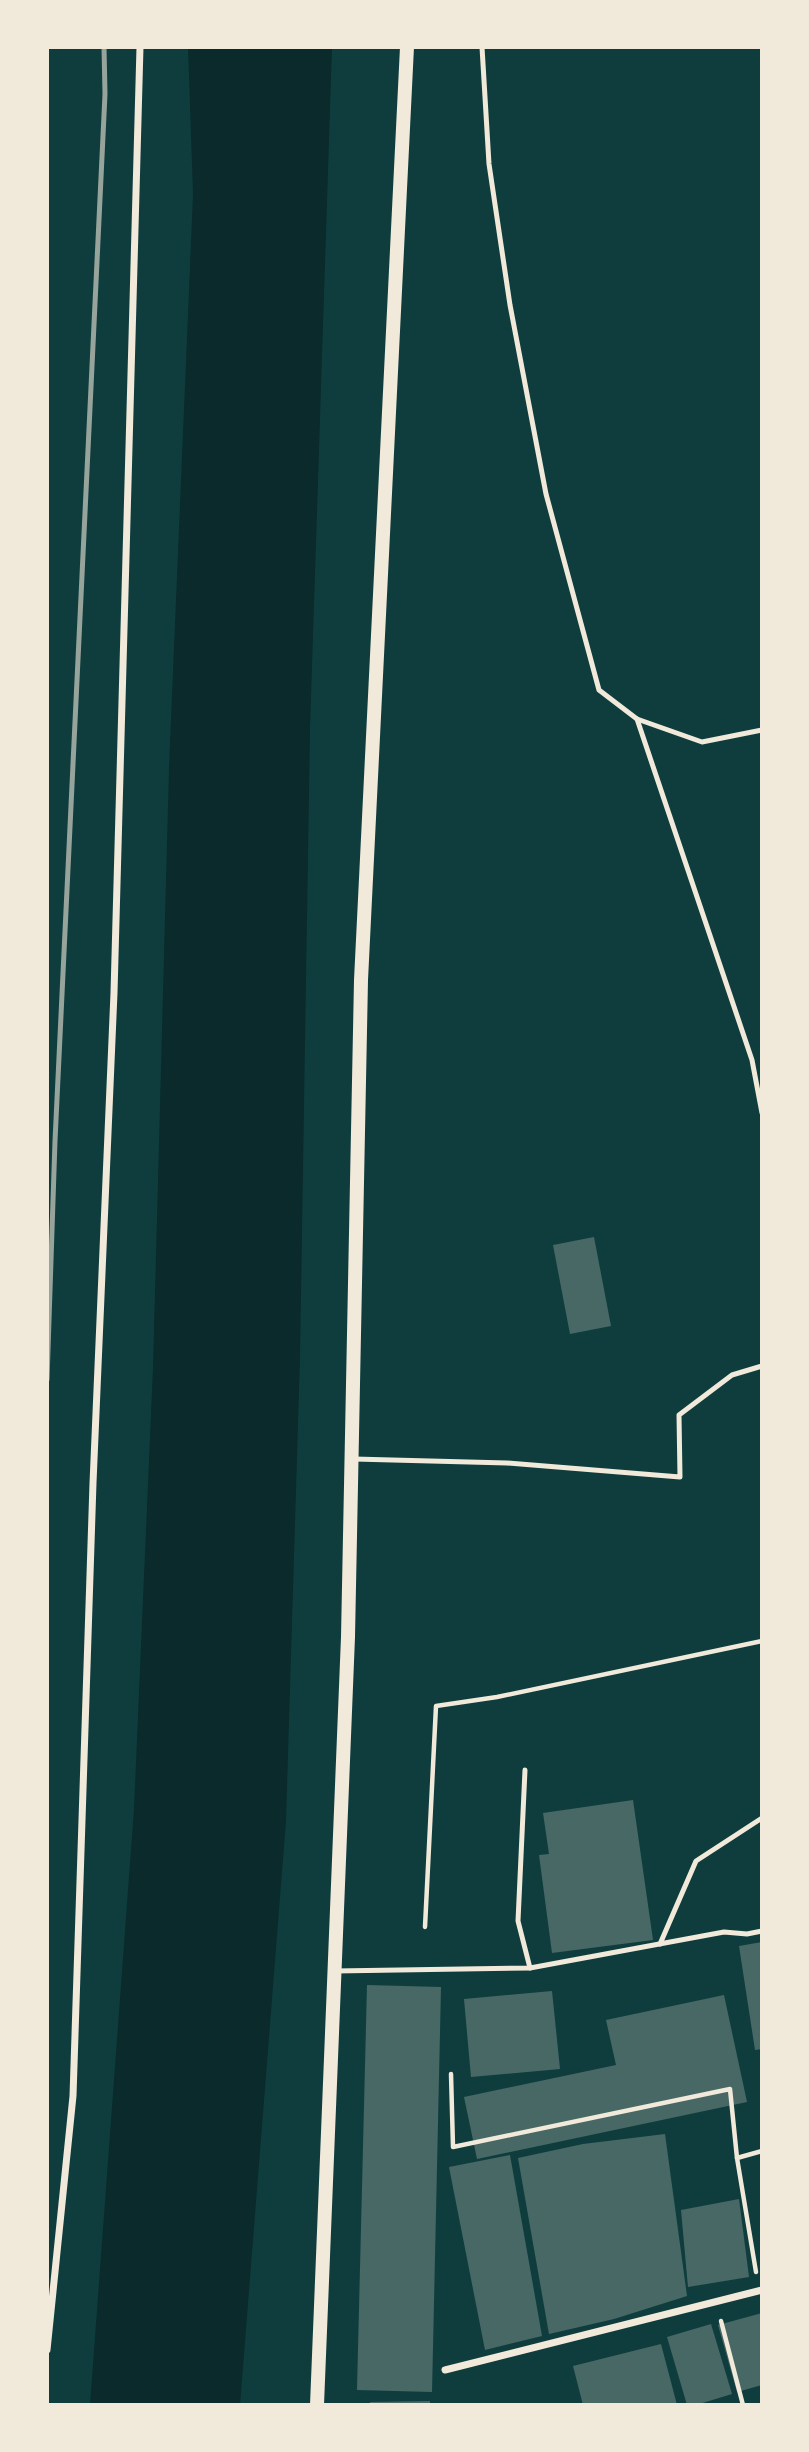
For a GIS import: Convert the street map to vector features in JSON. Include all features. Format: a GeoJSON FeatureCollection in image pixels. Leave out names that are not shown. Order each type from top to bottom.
{"type":"FeatureCollection","features":[{"type":"Feature","properties":{"kind":"main road"},"geometry":{"type":"LineString","coordinates":[[317,2405],[348,1637],[361,980],[407,47]]}},
{"type":"Feature","properties":{"kind":"street"},"geometry":{"type":"LineString","coordinates":[[47,2350],[73,2096],[92,1511],[114,993],[126,517],[140,125],[140,47]]}},
{"type":"Feature","properties":{"kind":"street"},"geometry":{"type":"LineString","coordinates":[[445,2370],[761,2291]]}},
{"type":"Feature","properties":{"kind":"lane"},"geometry":{"type":"LineString","coordinates":[[482,47],[489,164],[510,305],[546,494],[599,690],[637,719],[702,742],[762,730]]}},
{"type":"Feature","properties":{"kind":"lane"},"geometry":{"type":"LineString","coordinates":[[637,719],[752,1060],[762,1113]]}},
{"type":"Feature","properties":{"kind":"lane"},"geometry":{"type":"LineString","coordinates":[[752,1060],[762,1058]]}},
{"type":"Feature","properties":{"kind":"lane"},"geometry":{"type":"LineString","coordinates":[[352,1458],[507,1463],[680,1477],[679,1415],[732,1374],[762,1366]]}},
{"type":"Feature","properties":{"kind":"lane"},"geometry":{"type":"LineString","coordinates":[[525,1770],[518,1921],[530,1968]]}},
{"type":"Feature","properties":{"kind":"lane"},"geometry":{"type":"LineString","coordinates":[[660,1944],[696,1861],[762,1818]]}},
{"type":"Feature","properties":{"kind":"lane"},"geometry":{"type":"LineString","coordinates":[[335,1971],[530,1968],[724,1933],[747,1934],[762,1931]]}},
{"type":"Feature","properties":{"kind":"path"},"geometry":{"type":"LineString","coordinates":[[425,1927],[436,1706],[497,1697],[762,1641]]}},
{"type":"Feature","properties":{"kind":"path"},"geometry":{"type":"LineString","coordinates":[[452,2074],[453,2147],[730,2089],[737,2158],[761,2291]]}},
{"type":"Feature","properties":{"kind":"path"},"geometry":{"type":"LineString","coordinates":[[737,2158],[762,2151]]}},
{"type":"Feature","properties":{"kind":"path"},"geometry":{"type":"LineString","coordinates":[[716,2304],[743,2405]]}},
{"type":"Feature","properties":{"kind":"water"},"geometry":{"type":"Polygon","coordinates":[[[188,47],[332,47],[310,728],[300,1357],[286,1821],[240,2405],[90,2405],[134,1809],[153,1367],[169,768],[193,194],[188,47]]]}},
{"type":"Feature","properties":{"kind":"building"},"geometry":{"type":"Polygon","coordinates":[[[594,1237],[611,1326],[570,1334],[553,1245],[594,1237]]]}},
{"type":"Feature","properties":{"kind":"building"},"geometry":{"type":"Polygon","coordinates":[[[633,1800],[653,1940],[552,1953],[539,1855],[549,1854],[543,1813],[633,1800]]]}},
{"type":"Feature","properties":{"kind":"building"},"geometry":{"type":"Polygon","coordinates":[[[762,1942],[762,2049],[755,2050],[739,1946],[762,1942]]]}},
{"type":"Feature","properties":{"kind":"building"},"geometry":{"type":"Polygon","coordinates":[[[367,1985],[441,1987],[432,2392],[357,2390],[367,1985]]]}},
{"type":"Feature","properties":{"kind":"building"},"geometry":{"type":"Polygon","coordinates":[[[552,1991],[560,2069],[471,2077],[464,1999],[552,1991]]]}},
{"type":"Feature","properties":{"kind":"building"},"geometry":{"type":"Polygon","coordinates":[[[724,1995],[747,2102],[477,2159],[464,2097],[616,2065],[606,2020],[724,1995]]]}},
{"type":"Feature","properties":{"kind":"building"},"geometry":{"type":"Polygon","coordinates":[[[665,2134],[687,2296],[614,2319],[549,2334],[518,2158],[583,2144],[665,2134]]]}},
{"type":"Feature","properties":{"kind":"building"},"geometry":{"type":"Polygon","coordinates":[[[510,2155],[542,2336],[485,2350],[449,2167],[510,2155]]]}},
{"type":"Feature","properties":{"kind":"building"},"geometry":{"type":"Polygon","coordinates":[[[739,2199],[749,2277],[688,2287],[681,2210],[739,2199]]]}},
{"type":"Feature","properties":{"kind":"building"},"geometry":{"type":"Polygon","coordinates":[[[762,2313],[762,2385],[737,2392],[718,2325],[762,2313]]]}},
{"type":"Feature","properties":{"kind":"building"},"geometry":{"type":"Polygon","coordinates":[[[711,2324],[732,2394],[696,2405],[687,2405],[667,2337],[711,2324]]]}},
{"type":"Feature","properties":{"kind":"building"},"geometry":{"type":"Polygon","coordinates":[[[661,2344],[677,2405],[583,2405],[573,2366],[661,2344]]]}},
{"type":"Feature","properties":{"kind":"building"},"geometry":{"type":"Polygon","coordinates":[[[430,2401],[430,2405],[370,2405],[370,2402],[430,2401]]]}},
{"type":"Feature","properties":{"kind":"railway"},"geometry":{"type":"LineString","coordinates":[[47,1380],[55,1141],[105,94],[104,47]]}}]}
